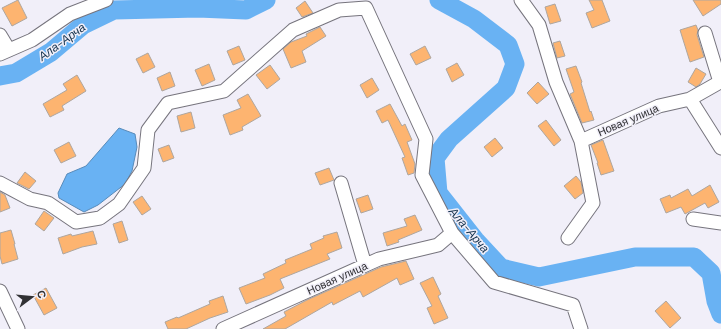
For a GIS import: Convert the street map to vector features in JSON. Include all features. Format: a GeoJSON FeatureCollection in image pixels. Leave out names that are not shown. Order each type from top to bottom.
{"type":"FeatureCollection","features":[{"type":"Feature","properties":{"kind":"street"},"geometry":{"type":"LineString","coordinates":[[0,35],[5,52],[32,40],[70,14],[106,0]]}},
{"type":"Feature","properties":{"kind":"street"},"geometry":{"type":"LineString","coordinates":[[521,0],[539,25],[556,82],[581,141],[593,203],[568,238]]}},
{"type":"Feature","properties":{"kind":"street"},"geometry":{"type":"LineString","coordinates":[[0,182],[30,198],[48,203],[76,222],[100,218],[119,204],[144,168],[148,130],[168,103],[224,91],[293,30],[339,10],[366,8],[426,139],[422,175],[452,233],[494,282],[573,305],[581,329]]}},
{"type":"Feature","properties":{"kind":"street","name":"Новая улица"},"geometry":{"type":"LineString","coordinates":[[581,141],[659,106],[690,99],[720,82],[705,33]]}},
{"type":"Feature","properties":{"kind":"street"},"geometry":{"type":"LineString","coordinates":[[690,99],[721,148]]}},
{"type":"Feature","properties":{"kind":"street"},"geometry":{"type":"LineString","coordinates":[[341,183],[365,265]]}},
{"type":"Feature","properties":{"kind":"street"},"geometry":{"type":"LineString","coordinates":[[693,219],[721,223]]}},
{"type":"Feature","properties":{"kind":"street","name":"Новая улица"},"geometry":{"type":"LineString","coordinates":[[223,329],[379,259],[438,245],[452,233]]}},
{"type":"Feature","properties":{"kind":"street"},"geometry":{"type":"LineString","coordinates":[[0,291],[18,329]]}},
{"type":"Feature","properties":{"kind":"water"},"geometry":{"type":"Polygon","coordinates":[[[119,128],[135,134],[137,147],[132,171],[125,184],[98,205],[84,212],[59,198],[58,193],[67,174],[86,166],[119,128]]]}},
{"type":"Feature","properties":{"kind":"building"},"geometry":{"type":"Polygon","coordinates":[[[18,0],[27,18],[12,26],[2,8],[18,0]]]}},
{"type":"Feature","properties":{"kind":"building"},"geometry":{"type":"Polygon","coordinates":[[[589,0],[602,0],[610,21],[592,28],[586,13],[594,10],[589,0]]]}},
{"type":"Feature","properties":{"kind":"building"},"geometry":{"type":"Polygon","coordinates":[[[693,0],[721,0],[721,4],[703,16],[693,0]]]}},
{"type":"Feature","properties":{"kind":"building"},"geometry":{"type":"Polygon","coordinates":[[[305,1],[313,13],[302,17],[296,8],[305,1]]]}},
{"type":"Feature","properties":{"kind":"building"},"geometry":{"type":"Polygon","coordinates":[[[555,4],[561,21],[550,24],[545,7],[555,4]]]}},
{"type":"Feature","properties":{"kind":"building"},"geometry":{"type":"Polygon","coordinates":[[[696,25],[698,30],[697,35],[704,57],[690,62],[680,30],[696,25]]]}},
{"type":"Feature","properties":{"kind":"building"},"geometry":{"type":"Polygon","coordinates":[[[320,27],[326,36],[302,51],[306,62],[291,68],[283,49],[291,42],[307,36],[306,34],[320,27]]]}},
{"type":"Feature","properties":{"kind":"building"},"geometry":{"type":"Polygon","coordinates":[[[560,41],[565,56],[557,58],[553,43],[560,41]]]}},
{"type":"Feature","properties":{"kind":"building"},"geometry":{"type":"Polygon","coordinates":[[[239,46],[245,60],[233,65],[227,51],[239,46]]]}},
{"type":"Feature","properties":{"kind":"building"},"geometry":{"type":"Polygon","coordinates":[[[425,46],[431,58],[416,65],[410,54],[425,46]]]}},
{"type":"Feature","properties":{"kind":"building"},"geometry":{"type":"Polygon","coordinates":[[[148,53],[155,67],[143,73],[136,59],[148,53]]]}},
{"type":"Feature","properties":{"kind":"building"},"geometry":{"type":"Polygon","coordinates":[[[457,63],[464,75],[452,82],[446,69],[457,63]]]}},
{"type":"Feature","properties":{"kind":"building"},"geometry":{"type":"Polygon","coordinates":[[[209,64],[215,80],[202,86],[195,70],[209,64]]]}},
{"type":"Feature","properties":{"kind":"building"},"geometry":{"type":"Polygon","coordinates":[[[270,65],[280,79],[267,89],[256,75],[270,65]]]}},
{"type":"Feature","properties":{"kind":"building"},"geometry":{"type":"Polygon","coordinates":[[[576,66],[590,112],[591,111],[594,120],[582,123],[570,94],[574,92],[566,69],[576,66]]]}},
{"type":"Feature","properties":{"kind":"building"},"geometry":{"type":"Polygon","coordinates":[[[696,68],[706,74],[700,84],[696,87],[688,82],[696,68]]]}},
{"type":"Feature","properties":{"kind":"building"},"geometry":{"type":"Polygon","coordinates":[[[170,72],[175,86],[162,91],[157,78],[170,72]]]}},
{"type":"Feature","properties":{"kind":"building"},"geometry":{"type":"Polygon","coordinates":[[[77,75],[86,91],[62,106],[64,110],[50,117],[43,104],[67,90],[63,84],[77,75]]]}},
{"type":"Feature","properties":{"kind":"building"},"geometry":{"type":"Polygon","coordinates":[[[372,78],[379,90],[367,98],[360,85],[372,78]]]}},
{"type":"Feature","properties":{"kind":"building"},"geometry":{"type":"Polygon","coordinates":[[[538,82],[549,94],[537,104],[527,93],[538,82]]]}},
{"type":"Feature","properties":{"kind":"building"},"geometry":{"type":"Polygon","coordinates":[[[248,94],[261,116],[242,127],[243,130],[230,135],[223,115],[241,108],[237,100],[248,94]]]}},
{"type":"Feature","properties":{"kind":"building"},"geometry":{"type":"Polygon","coordinates":[[[390,104],[402,126],[405,124],[412,140],[407,142],[415,164],[414,173],[408,175],[402,158],[405,157],[388,120],[382,123],[376,111],[390,104]]]}},
{"type":"Feature","properties":{"kind":"building"},"geometry":{"type":"Polygon","coordinates":[[[191,112],[195,128],[181,132],[177,116],[191,112]]]}},
{"type":"Feature","properties":{"kind":"building"},"geometry":{"type":"Polygon","coordinates":[[[546,120],[561,140],[554,146],[538,126],[546,120]]]}},
{"type":"Feature","properties":{"kind":"building"},"geometry":{"type":"Polygon","coordinates":[[[495,138],[503,148],[492,157],[484,147],[495,138]]]}},
{"type":"Feature","properties":{"kind":"building"},"geometry":{"type":"Polygon","coordinates":[[[603,140],[614,171],[601,175],[591,145],[603,140]]]}},
{"type":"Feature","properties":{"kind":"building"},"geometry":{"type":"Polygon","coordinates":[[[69,142],[76,156],[61,163],[54,150],[69,142]]]}},
{"type":"Feature","properties":{"kind":"building"},"geometry":{"type":"Polygon","coordinates":[[[169,145],[174,158],[163,162],[158,149],[169,145]]]}},
{"type":"Feature","properties":{"kind":"building"},"geometry":{"type":"Polygon","coordinates":[[[329,168],[334,180],[320,185],[315,173],[329,168]]]}},
{"type":"Feature","properties":{"kind":"building"},"geometry":{"type":"Polygon","coordinates":[[[25,172],[36,181],[29,189],[17,183],[25,172]]]}},
{"type":"Feature","properties":{"kind":"building"},"geometry":{"type":"Polygon","coordinates":[[[576,176],[581,182],[583,193],[575,199],[564,186],[576,176]]]}},
{"type":"Feature","properties":{"kind":"building"},"geometry":{"type":"Polygon","coordinates":[[[710,185],[719,202],[708,208],[705,203],[685,214],[681,207],[666,213],[660,199],[670,195],[671,198],[688,189],[692,196],[710,185]]]}},
{"type":"Feature","properties":{"kind":"building"},"geometry":{"type":"Polygon","coordinates":[[[0,192],[5,195],[10,208],[0,212],[0,192]]]}},
{"type":"Feature","properties":{"kind":"building"},"geometry":{"type":"Polygon","coordinates":[[[368,195],[373,209],[361,213],[356,199],[368,195]]]}},
{"type":"Feature","properties":{"kind":"building"},"geometry":{"type":"Polygon","coordinates":[[[142,196],[151,209],[142,215],[133,202],[142,196]]]}},
{"type":"Feature","properties":{"kind":"building"},"geometry":{"type":"Polygon","coordinates":[[[44,211],[54,218],[44,231],[35,224],[44,211]]]}},
{"type":"Feature","properties":{"kind":"building"},"geometry":{"type":"Polygon","coordinates":[[[415,215],[422,230],[398,240],[399,242],[387,246],[383,233],[407,226],[404,219],[415,215]]]}},
{"type":"Feature","properties":{"kind":"building"},"geometry":{"type":"Polygon","coordinates":[[[122,221],[128,240],[119,243],[113,224],[122,221]]]}},
{"type":"Feature","properties":{"kind":"building"},"geometry":{"type":"Polygon","coordinates":[[[11,230],[18,259],[2,264],[0,256],[0,233],[11,230]]]}},
{"type":"Feature","properties":{"kind":"building"},"geometry":{"type":"Polygon","coordinates":[[[93,231],[97,244],[82,247],[63,254],[58,238],[71,234],[72,236],[93,231]]]}},
{"type":"Feature","properties":{"kind":"building"},"geometry":{"type":"Polygon","coordinates":[[[337,232],[342,248],[327,254],[330,259],[280,279],[284,288],[246,304],[239,288],[265,278],[263,274],[286,263],[285,260],[312,249],[310,244],[324,238],[323,236],[337,232]]]}},
{"type":"Feature","properties":{"kind":"building"},"geometry":{"type":"Polygon","coordinates":[[[406,261],[414,279],[400,285],[397,278],[363,297],[360,291],[333,305],[332,302],[285,329],[263,329],[286,316],[284,312],[307,300],[381,267],[406,261]]]}},
{"type":"Feature","properties":{"kind":"building"},"geometry":{"type":"Polygon","coordinates":[[[433,277],[441,294],[438,296],[448,318],[434,324],[427,308],[432,306],[420,283],[433,277]]]}},
{"type":"Feature","properties":{"kind":"building"},"geometry":{"type":"Polygon","coordinates":[[[46,288],[57,308],[44,315],[33,295],[46,288]]]}},
{"type":"Feature","properties":{"kind":"building"},"geometry":{"type":"Polygon","coordinates":[[[223,296],[228,312],[186,329],[168,329],[165,322],[210,304],[209,301],[223,296]]]}},
{"type":"Feature","properties":{"kind":"building"},"geometry":{"type":"Polygon","coordinates":[[[666,301],[681,318],[670,328],[655,311],[666,301]]]}},
{"type":"Feature","properties":{"kind":"waterway","name":"Ала-Арча"},"geometry":{"type":"LineString","coordinates":[[0,76],[16,73],[51,52],[83,25],[114,10],[198,8],[246,10],[266,0]]}},
{"type":"Feature","properties":{"kind":"waterway","name":"Ала-Арча"},"geometry":{"type":"LineString","coordinates":[[439,0],[474,19],[508,45],[515,64],[506,88],[449,139],[435,158],[438,193],[475,240],[501,268],[539,277],[635,257],[694,257],[711,273],[716,301],[721,314]]}}]}
